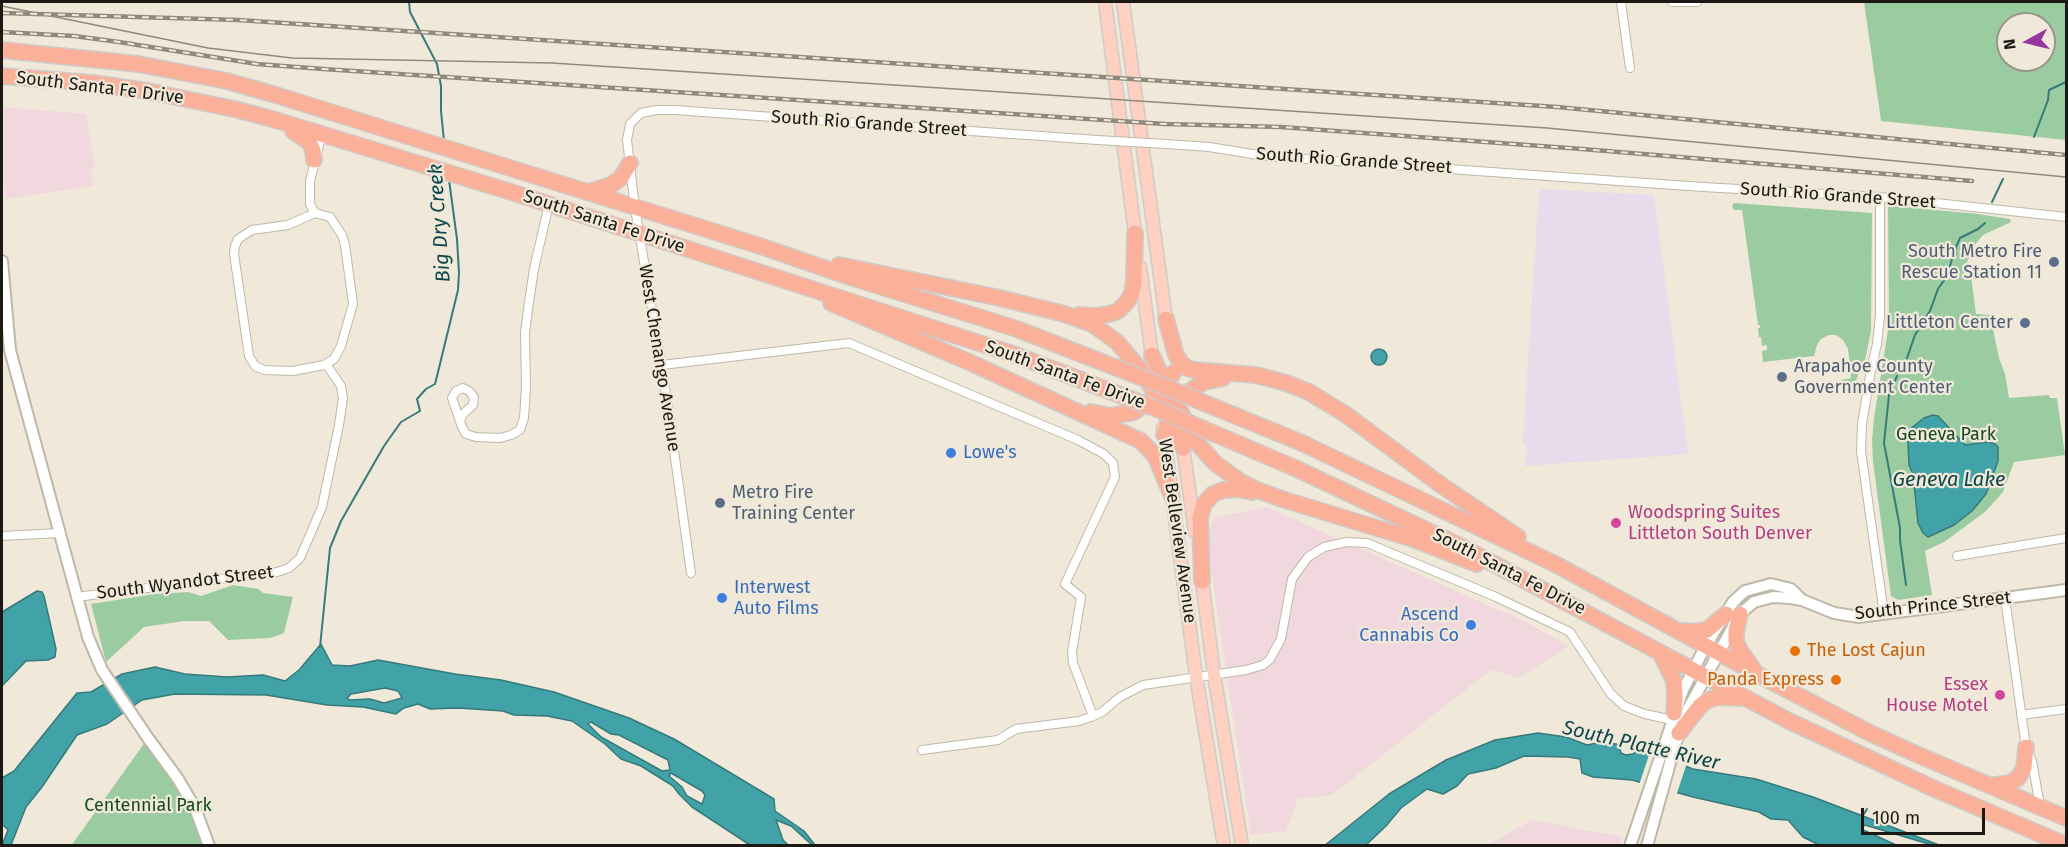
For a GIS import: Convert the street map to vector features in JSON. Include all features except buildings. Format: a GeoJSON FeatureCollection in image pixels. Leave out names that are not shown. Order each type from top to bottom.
{"type":"FeatureCollection","features":[{"type":"Feature","properties":{"kind":"highway","name":"South Santa Fe Drive"},"geometry":{"type":"LineString","coordinates":[[2,50],[104,59],[188,73],[276,95],[422,139],[1017,329],[1302,443],[1555,564],[1870,733],[2067,818]]}},
{"type":"Feature","properties":{"kind":"highway","name":"South Santa Fe Drive"},"geometry":{"type":"LineString","coordinates":[[2,76],[93,83],[147,91],[269,118],[549,204],[1010,353],[1146,405],[1394,513],[1561,598],[1744,698],[1877,762],[2067,845]]}},
{"type":"Feature","properties":{"kind":"highway"},"geometry":{"type":"LineString","coordinates":[[269,118],[307,139],[313,150],[314,160]]}},
{"type":"Feature","properties":{"kind":"highway"},"geometry":{"type":"LineString","coordinates":[[314,160],[327,147],[360,146]]}},
{"type":"Feature","properties":{"kind":"highway"},"geometry":{"type":"LineString","coordinates":[[588,192],[611,185],[621,178],[630,163]]}},
{"type":"Feature","properties":{"kind":"highway"},"geometry":{"type":"LineString","coordinates":[[1061,313],[1102,315],[1114,313],[1124,305],[1134,288],[1135,233]]}},
{"type":"Feature","properties":{"kind":"highway"},"geometry":{"type":"LineString","coordinates":[[760,246],[1061,313],[1092,324],[1117,342],[1166,385]]}},
{"type":"Feature","properties":{"kind":"highway"},"geometry":{"type":"LineString","coordinates":[[742,268],[842,308],[1132,436],[1146,444],[1155,456],[1172,496]]}},
{"type":"Feature","properties":{"kind":"highway"},"geometry":{"type":"LineString","coordinates":[[1166,319],[1176,355],[1187,368],[1270,378],[1298,387],[1324,401],[1507,530],[1631,604]]}},
{"type":"Feature","properties":{"kind":"highway"},"geometry":{"type":"LineString","coordinates":[[1152,355],[1166,385],[1183,448]]}},
{"type":"Feature","properties":{"kind":"highway"},"geometry":{"type":"LineString","coordinates":[[1164,435],[1173,410],[1186,393],[1209,380],[1225,377],[1285,384],[1324,401]]}},
{"type":"Feature","properties":{"kind":"highway"},"geometry":{"type":"LineString","coordinates":[[1059,403],[1103,416],[1117,416],[1143,408],[1166,385]]}},
{"type":"Feature","properties":{"kind":"highway"},"geometry":{"type":"LineString","coordinates":[[1173,410],[1216,464],[1241,482],[1285,500],[1413,540],[1561,598]]}},
{"type":"Feature","properties":{"kind":"highway"},"geometry":{"type":"LineString","coordinates":[[1202,581],[1200,518],[1206,500],[1218,492],[1234,489],[1285,500]]}},
{"type":"Feature","properties":{"kind":"highway"},"geometry":{"type":"LineString","coordinates":[[1678,630],[1692,632],[1707,630],[1733,614],[1736,642],[1744,657],[1761,676]]}},
{"type":"Feature","properties":{"kind":"highway"},"geometry":{"type":"LineString","coordinates":[[1661,654],[1674,681],[1676,697],[1673,731]]}},
{"type":"Feature","properties":{"kind":"highway"},"geometry":{"type":"LineString","coordinates":[[1673,731],[1708,700],[1718,697],[1744,698]]}},
{"type":"Feature","properties":{"kind":"highway"},"geometry":{"type":"LineString","coordinates":[[1989,786],[2010,783],[2018,778],[2024,768],[2026,747]]}},
{"type":"Feature","properties":{"kind":"highway"},"geometry":{"type":"LineString","coordinates":[[2002,818],[2030,819],[2036,815],[2040,807]]}},
{"type":"Feature","properties":{"kind":"main road"},"geometry":{"type":"LineString","coordinates":[[1105,2],[1152,355]]}},
{"type":"Feature","properties":{"kind":"main road","name":"West Belleview Avenue"},"geometry":{"type":"LineString","coordinates":[[1123,2],[1166,319],[1164,435],[1196,676],[1224,846]]}},
{"type":"Feature","properties":{"kind":"main road","name":"West Belleview Avenue"},"geometry":{"type":"LineString","coordinates":[[1166,385],[1173,410]]}},
{"type":"Feature","properties":{"kind":"main road","name":"West Belleview Avenue"},"geometry":{"type":"LineString","coordinates":[[1183,448],[1214,674],[1242,846]]}},
{"type":"Feature","properties":{"kind":"street"},"geometry":{"type":"LineString","coordinates":[[1621,2],[1630,68]]}},
{"type":"Feature","properties":{"kind":"street"},"geometry":{"type":"LineString","coordinates":[[1672,2],[1697,2]]}},
{"type":"Feature","properties":{"kind":"street","name":"South Rio Grande Street"},"geometry":{"type":"LineString","coordinates":[[642,113],[675,110],[1209,147],[1265,156],[1880,197],[2067,217]]}},
{"type":"Feature","properties":{"kind":"street","name":"West Chenango Avenue"},"geometry":{"type":"LineString","coordinates":[[642,113],[630,124],[627,140],[635,208],[662,365],[691,573]]}},
{"type":"Feature","properties":{"kind":"street"},"geometry":{"type":"LineString","coordinates":[[315,213],[309,196],[314,160],[322,134]]}},
{"type":"Feature","properties":{"kind":"street"},"geometry":{"type":"LineString","coordinates":[[1880,197],[1880,316],[1862,424],[1861,451],[1884,614]]}},
{"type":"Feature","properties":{"kind":"street"},"geometry":{"type":"LineString","coordinates":[[460,421],[466,434],[476,437],[500,438],[520,430],[524,418],[525,333],[534,269],[549,204]]}},
{"type":"Feature","properties":{"kind":"street"},"geometry":{"type":"LineString","coordinates":[[315,213],[330,217],[342,235],[353,295],[351,311],[338,354],[326,364],[293,371],[264,370],[255,366],[246,345],[234,254],[238,239],[252,230],[288,225],[315,213]]}},
{"type":"Feature","properties":{"kind":"street"},"geometry":{"type":"LineString","coordinates":[[2,267],[10,350],[88,637],[102,670],[178,779],[195,808],[209,846]]}},
{"type":"Feature","properties":{"kind":"street"},"geometry":{"type":"LineString","coordinates":[[662,365],[849,343],[1078,440],[1104,454],[1113,463],[1115,477],[1065,584],[1082,597],[1072,652],[1073,663],[1093,716]]}},
{"type":"Feature","properties":{"kind":"street","name":"South Wyandot Street"},"geometry":{"type":"LineString","coordinates":[[76,597],[276,572],[289,568],[300,558],[322,507],[343,398],[341,386],[326,364]]}},
{"type":"Feature","properties":{"kind":"street"},"geometry":{"type":"LineString","coordinates":[[2,536],[60,533]]}},
{"type":"Feature","properties":{"kind":"street"},"geometry":{"type":"LineString","coordinates":[[1957,556],[2067,538]]}},
{"type":"Feature","properties":{"kind":"street"},"geometry":{"type":"LineString","coordinates":[[922,750],[998,741],[1016,729],[1079,721],[1093,716],[1131,690],[1143,685],[1263,665],[1270,659],[1281,639],[1292,579],[1308,557],[1324,547],[1347,542],[1367,543],[1496,597],[1570,632],[1611,694],[1624,706],[1645,714],[1673,731]]}},
{"type":"Feature","properties":{"kind":"street","name":"South Prince Street"},"geometry":{"type":"LineString","coordinates":[[1630,846],[1673,731],[1698,673],[1733,614],[1763,598],[1779,597],[1802,600],[1846,616],[1884,614],[2067,590]]}},
{"type":"Feature","properties":{"kind":"street"},"geometry":{"type":"LineString","coordinates":[[2005,598],[2026,747],[2032,761],[2040,807]]}},
{"type":"Feature","properties":{"kind":"street","name":"South Prince Street"},"geometry":{"type":"LineString","coordinates":[[1647,846],[1673,731],[1688,709],[1698,673]]}},
{"type":"Feature","properties":{"kind":"street"},"geometry":{"type":"LineString","coordinates":[[2021,715],[2067,709]]}},
{"type":"Feature","properties":{"kind":"shaded area"},"geometry":{"type":"Polygon","coordinates":[[[2,107],[86,114],[95,168],[91,169],[93,186],[5,199],[2,165],[2,107]]]}},
{"type":"Feature","properties":{"kind":"shaded area"},"geometry":{"type":"Polygon","coordinates":[[[1539,189],[1654,195],[1688,454],[1525,466],[1527,449],[1523,441],[1539,189]]]}},
{"type":"Feature","properties":{"kind":"shaded area"},"geometry":{"type":"Polygon","coordinates":[[[1266,507],[1524,621],[1569,646],[1519,678],[1491,670],[1332,795],[1298,799],[1286,831],[1251,835],[1206,538],[1214,518],[1266,507]]]}},
{"type":"Feature","properties":{"kind":"shaded area"},"geometry":{"type":"Polygon","coordinates":[[[1532,820],[1623,837],[1620,845],[1487,845],[1532,820]]]}},
{"type":"Feature","properties":{"kind":"green space"},"geometry":{"type":"Polygon","coordinates":[[[1864,2],[2066,2],[2066,140],[1881,121],[1864,2]]]}},
{"type":"Feature","properties":{"kind":"green space"},"geometry":{"type":"Polygon","coordinates":[[[1734,203],[1872,213],[1871,330],[1864,366],[1862,362],[1858,364],[1859,373],[1855,383],[1846,386],[1841,382],[1841,380],[1851,378],[1848,349],[1843,340],[1836,335],[1829,335],[1821,339],[1814,356],[1763,362],[1762,351],[1767,350],[1767,345],[1762,346],[1761,337],[1759,337],[1760,325],[1758,325],[1742,210],[1734,210],[1732,206],[1734,203]]]}},
{"type":"Feature","properties":{"kind":"green space","name":"Geneva Park"},"geometry":{"type":"Polygon","coordinates":[[[1888,207],[2010,219],[2011,222],[1983,235],[1974,246],[1964,269],[1971,275],[1976,314],[1990,315],[2009,398],[2049,395],[2050,398],[2057,398],[2065,455],[2014,462],[2003,492],[1985,512],[1944,542],[1925,551],[1932,595],[1898,600],[1891,596],[1872,440],[1889,324],[1888,207]]]}},
{"type":"Feature","properties":{"kind":"green space"},"geometry":{"type":"Polygon","coordinates":[[[233,585],[258,589],[263,593],[293,597],[284,633],[270,638],[228,640],[209,621],[184,621],[144,627],[106,662],[91,604],[155,594],[188,592],[201,596],[233,585]]]}},
{"type":"Feature","properties":{"kind":"green space","name":"Centennial Park"},"geometry":{"type":"Polygon","coordinates":[[[148,738],[178,779],[208,846],[71,846],[148,738]]]}},
{"type":"Feature","properties":{"kind":"water"},"geometry":{"type":"Polygon","coordinates":[[[1379,349],[1387,357],[1379,365],[1371,357],[1379,349]]]}},
{"type":"Feature","properties":{"kind":"water","name":"Geneva Lake"},"geometry":{"type":"Polygon","coordinates":[[[1938,416],[1965,445],[1988,442],[1995,444],[1998,447],[1998,461],[1986,494],[1972,511],[1954,525],[1928,537],[1918,523],[1908,443],[1910,429],[1924,418],[1938,416]]]}},
{"type":"Feature","properties":{"kind":"water"},"geometry":{"type":"Polygon","coordinates":[[[37,591],[42,592],[44,596],[56,649],[55,657],[48,660],[26,661],[2,686],[2,612],[37,591]]]}},
{"type":"Feature","properties":{"kind":"water"},"geometry":{"type":"Polygon","coordinates":[[[321,644],[332,665],[350,666],[378,660],[501,680],[554,692],[629,718],[674,739],[774,799],[775,811],[804,831],[815,845],[812,845],[791,826],[776,820],[783,840],[788,845],[750,845],[692,807],[673,786],[641,766],[621,759],[605,744],[572,721],[547,716],[514,715],[503,711],[430,709],[418,704],[404,708],[396,714],[363,707],[327,705],[266,695],[175,694],[142,700],[107,724],[77,735],[26,807],[11,845],[2,845],[8,830],[2,824],[2,778],[14,771],[77,693],[91,692],[122,674],[155,667],[185,674],[227,677],[263,675],[285,681],[299,670],[321,644]],[[385,688],[351,694],[347,698],[350,700],[370,699],[384,703],[402,698],[398,691],[385,688]],[[591,722],[588,724],[601,737],[662,771],[670,770],[668,760],[619,735],[611,734],[591,722]],[[671,773],[669,776],[682,787],[687,796],[702,804],[705,795],[702,791],[671,773]]]}},
{"type":"Feature","properties":{"kind":"water"},"geometry":{"type":"Polygon","coordinates":[[[1538,733],[1566,737],[1587,745],[1602,742],[1616,744],[1619,745],[1621,753],[1626,755],[1633,754],[1639,748],[1693,769],[1756,779],[1813,797],[1939,845],[1932,845],[1865,825],[1861,829],[1896,845],[1819,845],[1803,837],[1788,820],[1771,819],[1759,812],[1632,780],[1593,777],[1582,773],[1580,759],[1524,756],[1496,768],[1468,774],[1457,786],[1443,794],[1427,789],[1401,808],[1366,845],[1324,846],[1389,794],[1446,760],[1495,740],[1538,733]]]}},
{"type":"Feature","properties":{"kind":"pier"},"geometry":{"type":"Polygon","coordinates":[[[1651,749],[1687,763],[1676,796],[1639,785],[1651,749]]]}},
{"type":"Feature","properties":{"kind":"waterway","name":"Big Dry Creek"},"geometry":{"type":"LineString","coordinates":[[409,2],[410,12],[437,64],[441,86],[444,141]]}},
{"type":"Feature","properties":{"kind":"waterway"},"geometry":{"type":"LineString","coordinates":[[2034,137],[2048,100],[2049,90],[2066,82]]}},
{"type":"Feature","properties":{"kind":"waterway"},"geometry":{"type":"LineString","coordinates":[[1992,202],[2003,179]]}},
{"type":"Feature","properties":{"kind":"waterway","name":"Big Dry Creek"},"geometry":{"type":"LineString","coordinates":[[320,647],[330,548],[341,521],[384,446],[401,422],[420,411],[417,399],[426,389],[435,384],[458,290],[457,239],[449,180]]}},
{"type":"Feature","properties":{"kind":"waterway"},"geometry":{"type":"LineString","coordinates":[[1907,358],[1915,335],[1947,276],[1960,238],[1985,223]]}},
{"type":"Feature","properties":{"kind":"waterway"},"geometry":{"type":"LineString","coordinates":[[1897,376],[1889,395],[1884,443],[1900,528],[1906,585]]}},
{"type":"Feature","properties":{"kind":"waterway"},"geometry":{"type":"LineString","coordinates":[[1862,817],[1867,809]]}},
{"type":"Feature","properties":{"kind":"tram line"},"geometry":{"type":"LineString","coordinates":[[2,6],[208,48],[292,58],[552,63],[1547,128],[2066,177]]}},
{"type":"Feature","properties":{"kind":"railway"},"geometry":{"type":"LineString","coordinates":[[2,13],[238,20],[1557,107],[2066,155]]}},
{"type":"Feature","properties":{"kind":"railway"},"geometry":{"type":"LineString","coordinates":[[2,32],[74,36],[257,64],[323,69],[1165,124],[1281,127],[1972,181]]}},
{"type":"Feature","properties":{"kind":"place","name":"South Metro Fire Rescue Station 11"},"geometry":{"type":"Point","coordinates":[2054,262]}},
{"type":"Feature","properties":{"kind":"place","name":"Littleton Center"},"geometry":{"type":"Point","coordinates":[2025,323]}},
{"type":"Feature","properties":{"kind":"place","name":"Arapahoe County Government Center"},"geometry":{"type":"Point","coordinates":[1782,377]}},
{"type":"Feature","properties":{"kind":"place","name":"Lowe's"},"geometry":{"type":"Point","coordinates":[951,453]}},
{"type":"Feature","properties":{"kind":"place","name":"Metro Fire Training Center"},"geometry":{"type":"Point","coordinates":[720,503]}},
{"type":"Feature","properties":{"kind":"place","name":"Woodspring Suites Littleton South Denver"},"geometry":{"type":"Point","coordinates":[1616,523]}},
{"type":"Feature","properties":{"kind":"place","name":"Interwest Auto Films"},"geometry":{"type":"Point","coordinates":[722,598]}},
{"type":"Feature","properties":{"kind":"place","name":"Ascend Cannabis Co"},"geometry":{"type":"Point","coordinates":[1471,625]}},
{"type":"Feature","properties":{"kind":"place","name":"The Lost Cajun"},"geometry":{"type":"Point","coordinates":[1795,651]}},
{"type":"Feature","properties":{"kind":"place","name":"Panda Express"},"geometry":{"type":"Point","coordinates":[1836,680]}},
{"type":"Feature","properties":{"kind":"place","name":"Essex House Motel"},"geometry":{"type":"Point","coordinates":[2000,695]}},
{"type":"Feature","properties":{"kind":"water label","name":"South Platte River"},"geometry":{"type":"Point","coordinates":[1641,746]}}]}
